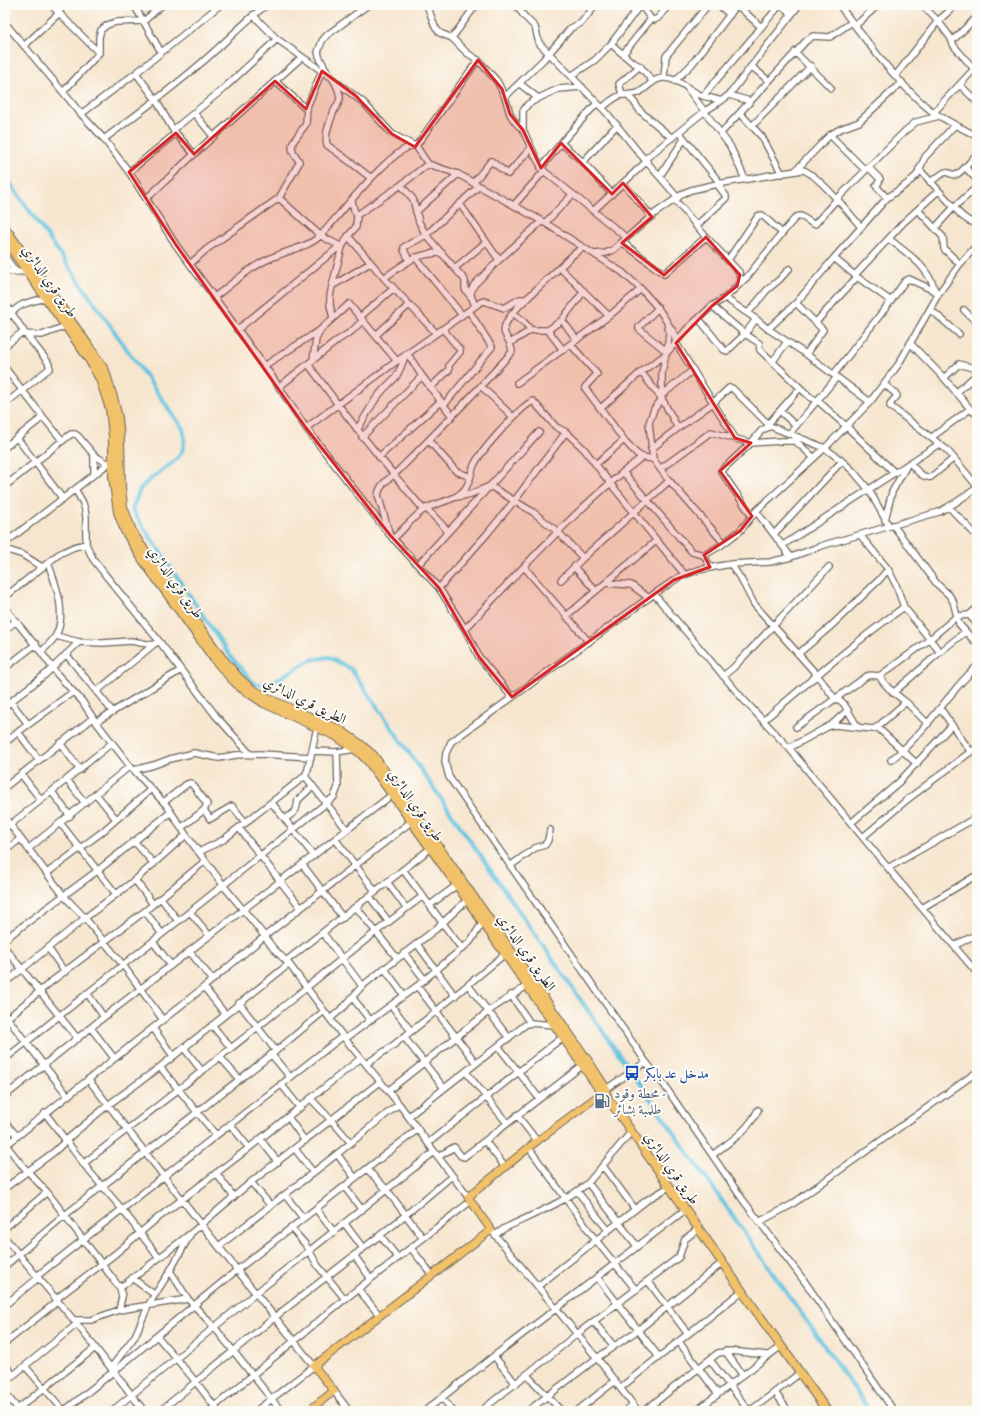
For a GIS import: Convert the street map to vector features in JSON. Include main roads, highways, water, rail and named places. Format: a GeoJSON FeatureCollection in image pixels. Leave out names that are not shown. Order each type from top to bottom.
{"type":"FeatureCollection","features":[{"type":"Feature","properties":{"kind":"highway","name":"الطريق قري الدائري"},"geometry":{"type":"LineString","coordinates":[[5,228],[88,345],[105,372],[118,418],[123,507],[132,531],[140,544],[221,656],[239,678],[250,688],[271,700],[340,730],[360,744],[373,756],[588,1061],[605,1092]]}},
{"type":"Feature","properties":{"kind":"highway","name":"طريق قري الدائري"},"geometry":{"type":"LineString","coordinates":[[5,240],[97,372],[106,392],[112,417],[114,436],[111,462],[115,501],[125,531],[143,560],[220,665],[235,683],[254,697],[278,710],[336,736],[355,748],[369,762],[583,1065],[605,1092],[698,1229],[827,1411]]}},
{"type":"Feature","properties":{"kind":"main road"},"geometry":{"type":"LineString","coordinates":[[308,1411],[334,1391],[314,1366],[432,1275],[493,1232],[469,1199],[537,1141],[605,1092]]}},
{"type":"Feature","properties":{"kind":"waterway"},"geometry":{"type":"LineString","coordinates":[[5,176],[183,429],[185,440],[183,449],[178,457],[140,489],[132,510],[231,657],[256,685],[273,682],[311,660],[329,657],[351,669],[587,1009],[870,1411]]}},
{"type":"Feature","properties":{"kind":"place","name":"مدخل عد بابكر"},"geometry":{"type":"Point","coordinates":[632,1073]}},
{"type":"Feature","properties":{"kind":"place","name":"محطة وقود - طلمبة بشائر"},"geometry":{"type":"Point","coordinates":[602,1101]}}]}
